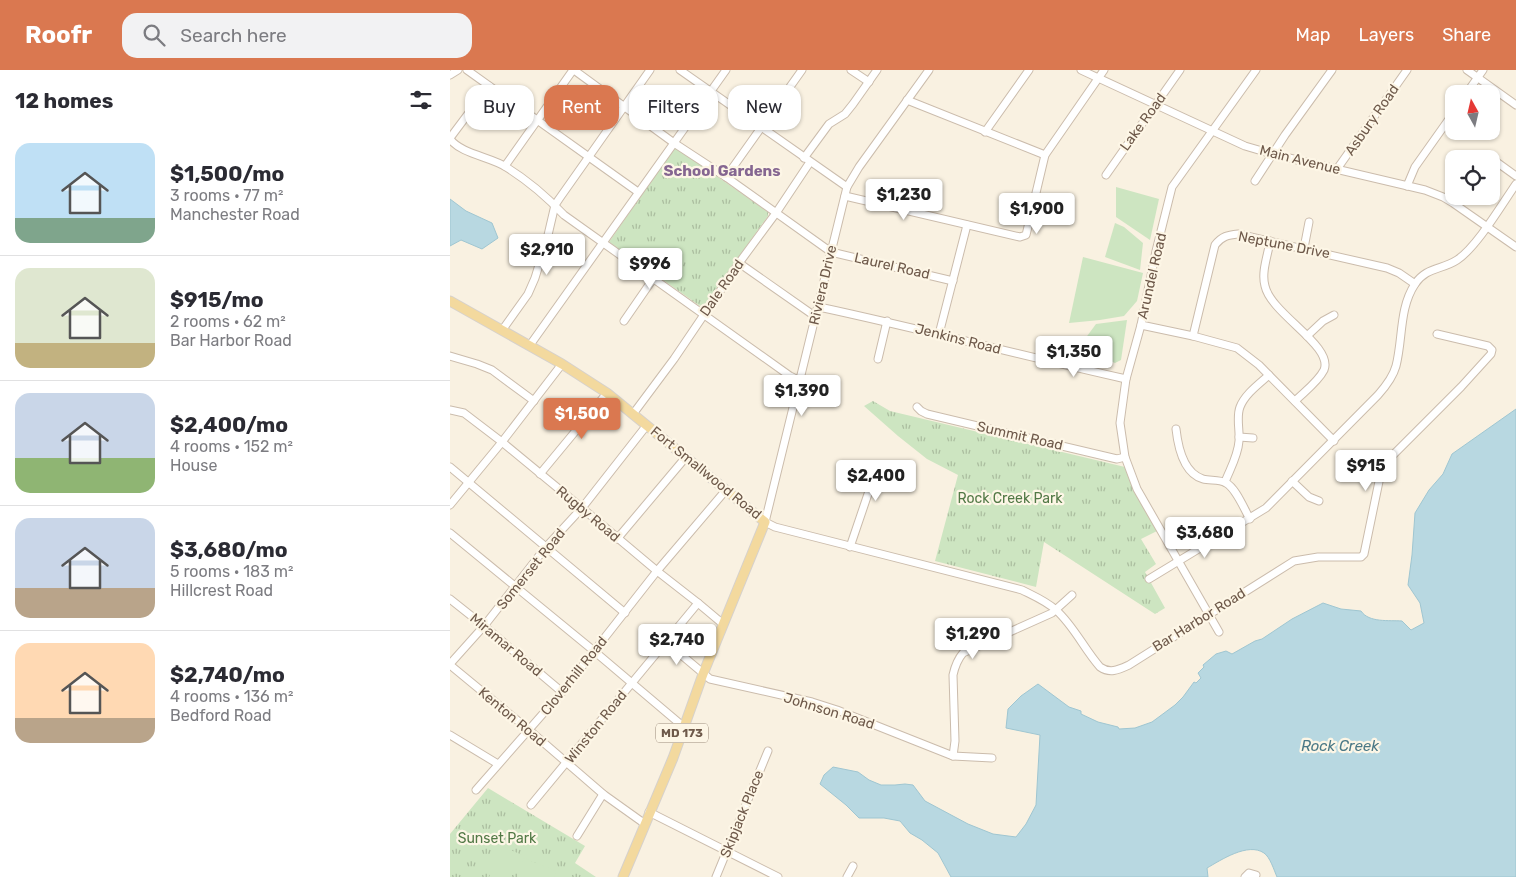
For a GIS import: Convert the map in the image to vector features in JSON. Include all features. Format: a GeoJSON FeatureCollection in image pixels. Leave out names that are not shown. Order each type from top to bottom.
{"type":"FeatureCollection","features":[{"type":"Feature","properties":{"kind":"main road","name":"Fort Smallwood Road"},"geometry":{"type":"LineString","coordinates":[[450,301],[503,329],[607,393],[765,522],[703,674],[685,728],[623,877]]}},
{"type":"Feature","properties":{"kind":"street"},"geometry":{"type":"LineString","coordinates":[[450,75],[458,70]]}},
{"type":"Feature","properties":{"kind":"street"},"geometry":{"type":"LineString","coordinates":[[467,70],[488,85]]}},
{"type":"Feature","properties":{"kind":"street"},"geometry":{"type":"LineString","coordinates":[[505,166],[574,70],[674,143],[726,177],[831,252]]}},
{"type":"Feature","properties":{"kind":"street"},"geometry":{"type":"LineString","coordinates":[[503,329],[528,294],[535,278],[555,205],[650,70]]}},
{"type":"Feature","properties":{"kind":"street"},"geometry":{"type":"LineString","coordinates":[[680,70],[700,85]]}},
{"type":"Feature","properties":{"kind":"street"},"geometry":{"type":"LineString","coordinates":[[715,85],[726,70]]}},
{"type":"Feature","properties":{"kind":"street"},"geometry":{"type":"LineString","coordinates":[[791,85],[802,70]]}},
{"type":"Feature","properties":{"kind":"street"},"geometry":{"type":"LineString","coordinates":[[851,70],[869,82]]}},
{"type":"Feature","properties":{"kind":"street","name":"Dale Road"},"geometry":{"type":"LineString","coordinates":[[633,414],[674,359],[739,263],[776,214],[829,124],[845,114],[877,70]]}},
{"type":"Feature","properties":{"kind":"street","name":"Riviera Drive"},"geometry":{"type":"LineString","coordinates":[[765,522],[847,188],[859,167],[929,70]]}},
{"type":"Feature","properties":{"kind":"street"},"geometry":{"type":"LineString","coordinates":[[985,132],[1029,70]]}},
{"type":"Feature","properties":{"kind":"street","name":"Main Avenue"},"geometry":{"type":"LineString","coordinates":[[1082,70],[1245,146],[1425,190],[1443,197],[1516,247]]}},
{"type":"Feature","properties":{"kind":"street"},"geometry":{"type":"LineString","coordinates":[[845,196],[967,225],[1020,236],[1026,235],[1044,155],[1104,70]]}},
{"type":"Feature","properties":{"kind":"street","name":"Lake Road"},"geometry":{"type":"LineString","coordinates":[[1106,175],[1180,70]]}},
{"type":"Feature","properties":{"kind":"street","name":"Arundel Road"},"geometry":{"type":"LineString","coordinates":[[1219,632],[1137,489],[1125,457],[1120,423],[1126,379],[1141,325],[1156,251],[1172,187],[1256,70]]}},
{"type":"Feature","properties":{"kind":"street"},"geometry":{"type":"LineString","coordinates":[[1255,181],[1332,70]]}},
{"type":"Feature","properties":{"kind":"street","name":"Asbury Road"},"geometry":{"type":"LineString","coordinates":[[1337,170],[1407,70]]}},
{"type":"Feature","properties":{"kind":"street"},"geometry":{"type":"LineString","coordinates":[[1467,70],[1516,105]]}},
{"type":"Feature","properties":{"kind":"street"},"geometry":{"type":"LineString","coordinates":[[1473,85],[1483,70]]}},
{"type":"Feature","properties":{"kind":"street"},"geometry":{"type":"LineString","coordinates":[[907,100],[1044,155]]}},
{"type":"Feature","properties":{"kind":"street"},"geometry":{"type":"LineString","coordinates":[[465,118],[450,138],[452,143],[505,166],[531,184],[564,215],[652,279],[790,376],[800,381]]}},
{"type":"Feature","properties":{"kind":"street"},"geometry":{"type":"LineString","coordinates":[[534,119],[638,192]]}},
{"type":"Feature","properties":{"kind":"street"},"geometry":{"type":"LineString","coordinates":[[1407,186],[1415,167],[1445,125]]}},
{"type":"Feature","properties":{"kind":"street"},"geometry":{"type":"LineString","coordinates":[[530,345],[683,130]]}},
{"type":"Feature","properties":{"kind":"street"},"geometry":{"type":"LineString","coordinates":[[726,177],[760,130]]}},
{"type":"Feature","properties":{"kind":"street"},"geometry":{"type":"LineString","coordinates":[[764,130],[847,188]]}},
{"type":"Feature","properties":{"kind":"street"},"geometry":{"type":"LineString","coordinates":[[1500,164],[1516,176]]}},
{"type":"Feature","properties":{"kind":"street"},"geometry":{"type":"LineString","coordinates":[[1149,579],[1266,508],[1378,395],[1392,376],[1396,367],[1401,325],[1409,293],[1428,271],[1458,259],[1475,242],[1516,184]]}},
{"type":"Feature","properties":{"kind":"street"},"geometry":{"type":"LineString","coordinates":[[1304,248],[1309,222]]}},
{"type":"Feature","properties":{"kind":"street"},"geometry":{"type":"LineString","coordinates":[[939,334],[967,225]]}},
{"type":"Feature","properties":{"kind":"street","name":"Neptune Drive"},"geometry":{"type":"LineString","coordinates":[[1193,336],[1213,252],[1223,236],[1238,234],[1388,268],[1415,284]]}},
{"type":"Feature","properties":{"kind":"street"},"geometry":{"type":"LineString","coordinates":[[1270,241],[1263,278],[1267,294],[1279,310],[1323,354],[1325,366],[1318,378],[1295,401]]}},
{"type":"Feature","properties":{"kind":"street","name":"Laurel Road"},"geometry":{"type":"LineString","coordinates":[[831,252],[953,281]]}},
{"type":"Feature","properties":{"kind":"street"},"geometry":{"type":"LineString","coordinates":[[739,263],[816,317]]}},
{"type":"Feature","properties":{"kind":"street"},"geometry":{"type":"LineString","coordinates":[[624,321],[652,279]]}},
{"type":"Feature","properties":{"kind":"street","name":"Jenkins Road"},"geometry":{"type":"LineString","coordinates":[[819,307],[1126,379]]}},
{"type":"Feature","properties":{"kind":"street"},"geometry":{"type":"LineString","coordinates":[[1307,336],[1323,320],[1334,314]]}},
{"type":"Feature","properties":{"kind":"street"},"geometry":{"type":"LineString","coordinates":[[878,359],[887,322]]}},
{"type":"Feature","properties":{"kind":"street"},"geometry":{"type":"LineString","coordinates":[[1141,325],[1237,348],[1252,359],[1334,441]]}},
{"type":"Feature","properties":{"kind":"street","name":"Bar Harbor Road"},"geometry":{"type":"LineString","coordinates":[[765,522],[775,527],[850,547],[1022,590],[1040,598],[1056,610],[1068,622],[1100,667],[1105,671],[1113,672],[1129,665],[1294,561],[1318,557],[1361,557],[1364,554],[1382,467],[1491,354],[1492,350],[1488,346],[1437,334]]}},
{"type":"Feature","properties":{"kind":"street"},"geometry":{"type":"LineString","coordinates":[[450,356],[492,370],[534,401]]}},
{"type":"Feature","properties":{"kind":"street"},"geometry":{"type":"LineString","coordinates":[[450,505],[502,442],[562,364]]}},
{"type":"Feature","properties":{"kind":"street"},"geometry":{"type":"LineString","coordinates":[[1224,482],[1238,450],[1240,407],[1245,398],[1268,375]]}},
{"type":"Feature","properties":{"kind":"street"},"geometry":{"type":"LineString","coordinates":[[540,474],[607,393]]}},
{"type":"Feature","properties":{"kind":"street","name":"Summit Road"},"geometry":{"type":"LineString","coordinates":[[917,407],[927,414],[1117,459],[1125,457]]}},
{"type":"Feature","properties":{"kind":"street","name":"Rugby Road"},"geometry":{"type":"LineString","coordinates":[[450,410],[464,413],[502,442],[657,572],[698,602],[723,624]]}},
{"type":"Feature","properties":{"kind":"street","name":"Somerset Road"},"geometry":{"type":"LineString","coordinates":[[450,665],[484,626],[546,547],[582,508],[647,424]]}},
{"type":"Feature","properties":{"kind":"street"},"geometry":{"type":"LineString","coordinates":[[1176,429],[1180,452],[1192,474],[1204,480],[1224,482],[1229,485],[1250,519]]}},
{"type":"Feature","properties":{"kind":"street"},"geometry":{"type":"LineString","coordinates":[[1239,437],[1254,438]]}},
{"type":"Feature","properties":{"kind":"street"},"geometry":{"type":"LineString","coordinates":[[617,538],[686,457]]}},
{"type":"Feature","properties":{"kind":"street"},"geometry":{"type":"LineString","coordinates":[[450,467],[625,613]]}},
{"type":"Feature","properties":{"kind":"street"},"geometry":{"type":"LineString","coordinates":[[850,547],[869,491],[868,486],[863,481],[851,478]]}},
{"type":"Feature","properties":{"kind":"street"},"geometry":{"type":"LineString","coordinates":[[1292,481],[1309,497],[1319,501]]}},
{"type":"Feature","properties":{"kind":"street","name":"Cloverhill Road"},"geometry":{"type":"LineString","coordinates":[[476,790],[562,692],[657,572],[726,490]]}},
{"type":"Feature","properties":{"kind":"street"},"geometry":{"type":"LineString","coordinates":[[450,533],[685,728]]}},
{"type":"Feature","properties":{"kind":"street"},"geometry":{"type":"LineString","coordinates":[[953,756],[955,741],[953,674],[958,658],[962,653],[1056,610],[1072,595]]}},
{"type":"Feature","properties":{"kind":"street","name":"Miramar Road"},"geometry":{"type":"LineString","coordinates":[[450,599],[562,692]]}},
{"type":"Feature","properties":{"kind":"street","name":"Winston Road"},"geometry":{"type":"LineString","coordinates":[[530,805],[567,763],[698,602]]}},
{"type":"Feature","properties":{"kind":"street"},"geometry":{"type":"LineString","coordinates":[[666,642],[703,674]]}},
{"type":"Feature","properties":{"kind":"street","name":"Kenton Road"},"geometry":{"type":"LineString","coordinates":[[450,665],[603,794],[645,824]]}},
{"type":"Feature","properties":{"kind":"street","name":"Johnson Road"},"geometry":{"type":"LineString","coordinates":[[703,674],[710,679],[812,702],[838,710],[953,756],[992,758]]}},
{"type":"Feature","properties":{"kind":"street"},"geometry":{"type":"LineString","coordinates":[[450,735],[498,764]]}},
{"type":"Feature","properties":{"kind":"street","name":"Skipjack Place"},"geometry":{"type":"LineString","coordinates":[[716,877],[768,751]]}},
{"type":"Feature","properties":{"kind":"street"},"geometry":{"type":"LineString","coordinates":[[577,836],[603,794]]}},
{"type":"Feature","properties":{"kind":"street"},"geometry":{"type":"LineString","coordinates":[[649,812],[778,877]]}},
{"type":"Feature","properties":{"kind":"street"},"geometry":{"type":"LineString","coordinates":[[848,877],[853,866]]}},
{"type":"Feature","properties":{"kind":"street"},"geometry":{"type":"LineString","coordinates":[[1245,877],[1249,873],[1256,875]]}},
{"type":"Feature","properties":{"kind":"green space"},"geometry":{"type":"Polygon","coordinates":[[[674,148],[768,212],[768,216],[705,304],[700,306],[609,242],[674,148]]]}},
{"type":"Feature","properties":{"kind":"green space"},"geometry":{"type":"Polygon","coordinates":[[[1116,187],[1159,199],[1150,240],[1116,217],[1116,187]]]}},
{"type":"Feature","properties":{"kind":"green space"},"geometry":{"type":"Polygon","coordinates":[[[1115,223],[1124,227],[1143,243],[1140,270],[1105,257],[1115,223]]]}},
{"type":"Feature","properties":{"kind":"green space"},"geometry":{"type":"Polygon","coordinates":[[[1083,257],[1143,273],[1137,301],[1124,316],[1069,323],[1083,257]]]}},
{"type":"Feature","properties":{"kind":"green space"},"geometry":{"type":"Polygon","coordinates":[[[1127,320],[1121,360],[1115,363],[1079,347],[1096,324],[1127,320]]]}},
{"type":"Feature","properties":{"kind":"green space","name":"Rock Creek Park"},"geometry":{"type":"Polygon","coordinates":[[[873,401],[890,411],[1125,467],[1159,530],[1141,539],[1156,564],[1145,572],[1165,608],[1155,614],[1044,542],[1036,587],[935,561],[958,475],[927,459],[864,406],[873,401]]]}},
{"type":"Feature","properties":{"kind":"green space","name":"Sunset Park"},"geometry":{"type":"Polygon","coordinates":[[[488,788],[585,846],[575,863],[596,877],[450,877],[450,834],[488,788]]]}},
{"type":"Feature","properties":{"kind":"green space"},"geometry":{"type":"Polygon","coordinates":[[[504,847],[522,855],[511,877],[489,877],[504,847]]]}},
{"type":"Feature","properties":{"kind":"green space"},"geometry":{"type":"Polygon","coordinates":[[[524,858],[556,871],[554,877],[517,877],[524,858]]]}},
{"type":"Feature","properties":{"kind":"water"},"geometry":{"type":"Polygon","coordinates":[[[450,199],[466,211],[492,223],[498,238],[482,249],[461,240],[450,246],[450,199]]]}},
{"type":"Feature","properties":{"kind":"water","name":"Rock Creek"},"geometry":{"type":"Polygon","coordinates":[[[1516,409],[1516,877],[1277,877],[1272,864],[1264,853],[1258,850],[1250,850],[1235,853],[1207,868],[1208,877],[951,877],[938,853],[910,833],[900,821],[884,818],[859,818],[820,784],[824,775],[833,767],[858,772],[869,780],[881,785],[913,785],[925,801],[968,824],[993,834],[1016,837],[1026,824],[1036,805],[1040,735],[1006,728],[1008,709],[1021,696],[1038,684],[1069,707],[1081,711],[1081,714],[1098,722],[1118,727],[1119,729],[1135,728],[1152,722],[1175,705],[1194,682],[1196,683],[1201,678],[1198,673],[1204,667],[1203,665],[1216,654],[1226,651],[1232,654],[1262,639],[1292,619],[1323,603],[1341,609],[1361,611],[1374,619],[1402,621],[1411,630],[1424,623],[1420,603],[1408,585],[1415,513],[1429,490],[1443,474],[1452,454],[1516,409]]]}},
{"type":"Feature","properties":{"kind":"district","name":"School Gardens"},"geometry":{"type":"Point","coordinates":[722,171]}}]}
